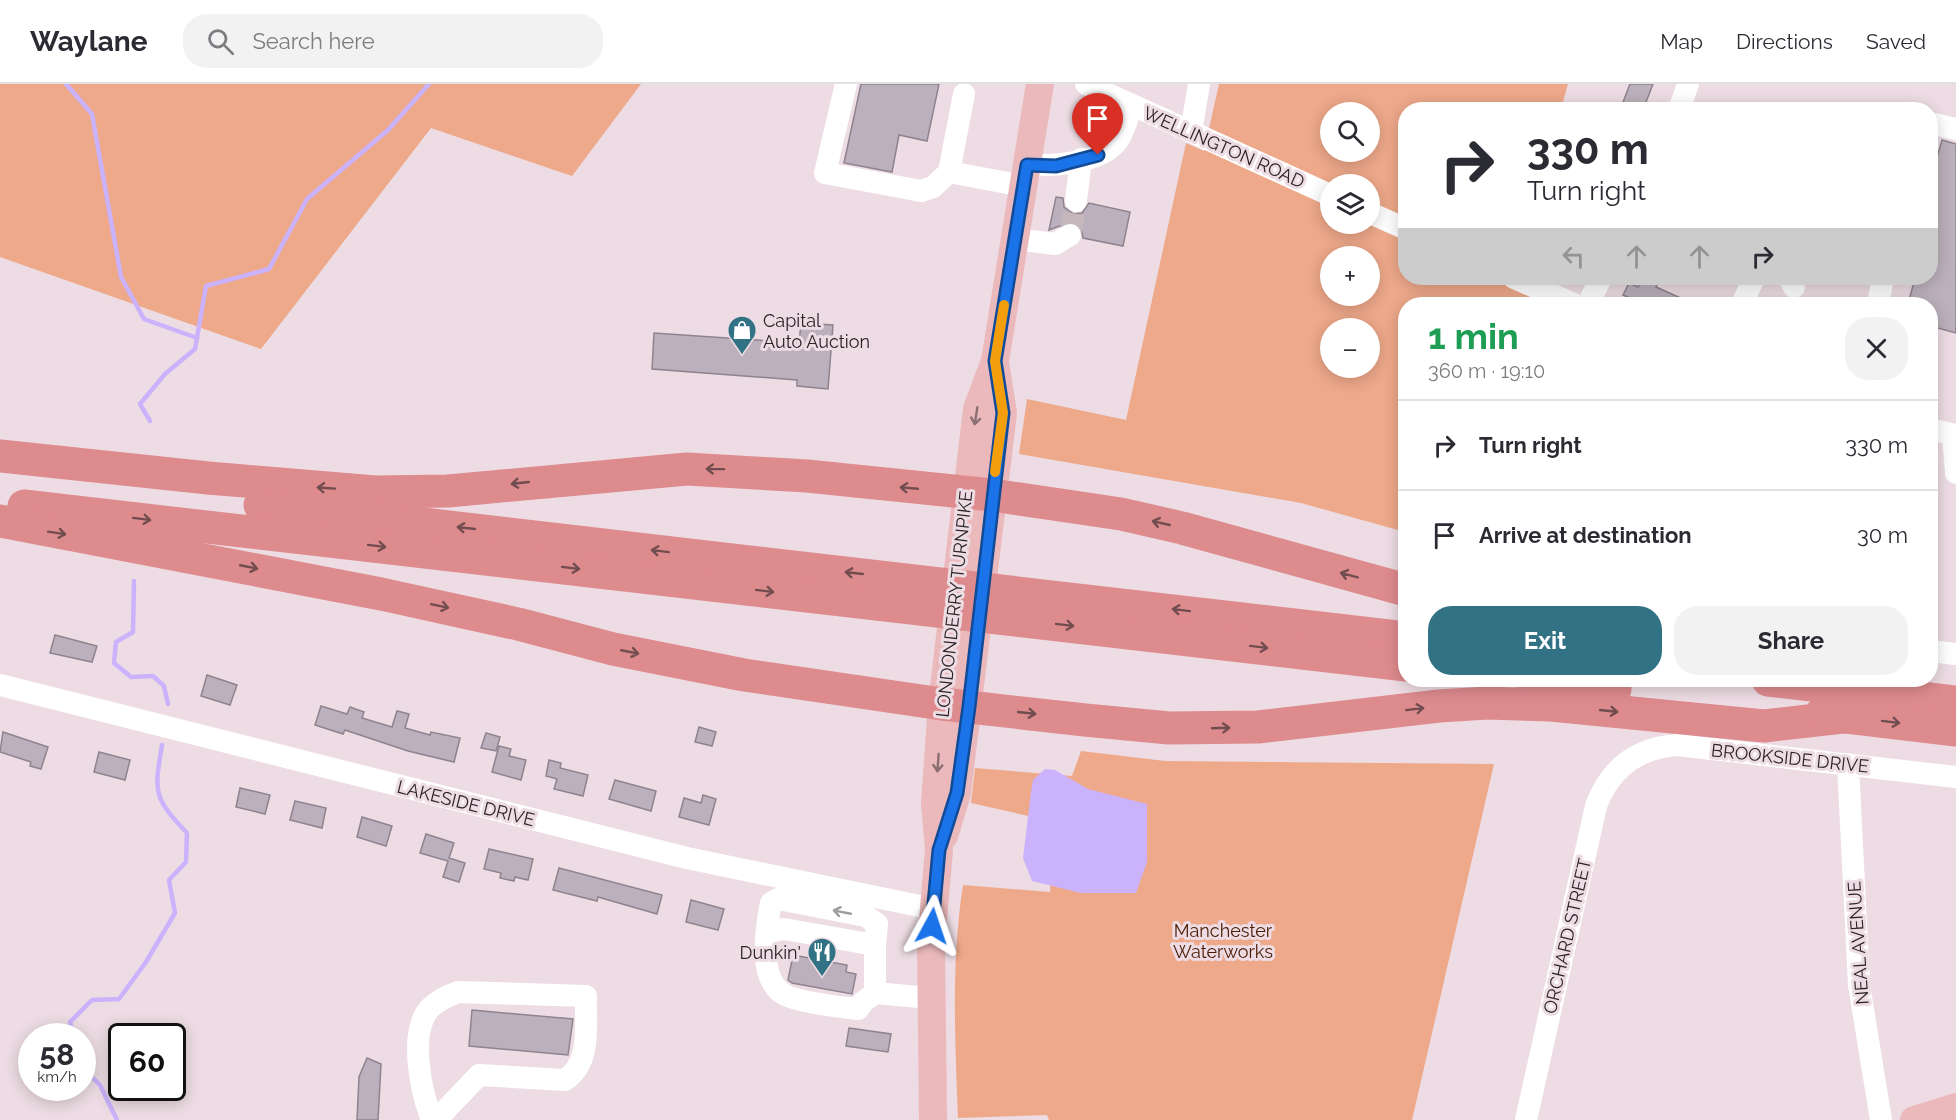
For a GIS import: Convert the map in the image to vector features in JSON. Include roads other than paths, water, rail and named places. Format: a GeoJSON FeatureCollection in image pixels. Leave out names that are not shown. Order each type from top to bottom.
{"type":"FeatureCollection","features":[{"type":"Feature","properties":{"kind":"highway"},"geometry":{"type":"LineString","coordinates":[[0,456],[208,478],[375,492],[448,490],[687,469],[768,473],[980,495],[1152,521],[1398,588]]}},
{"type":"Feature","properties":{"kind":"highway"},"geometry":{"type":"LineString","coordinates":[[0,473],[911,593]]}},
{"type":"Feature","properties":{"kind":"highway"},"geometry":{"type":"LineString","coordinates":[[0,503],[1011,604],[1398,637]]}},
{"type":"Feature","properties":{"kind":"highway"},"geometry":{"type":"LineString","coordinates":[[0,521],[392,596],[613,649],[733,673],[955,705],[1180,728],[1281,725],[1439,706],[1487,703],[1551,705],[1764,726],[1843,717]]}},
{"type":"Feature","properties":{"kind":"highway"},"geometry":{"type":"LineString","coordinates":[[1011,604],[1398,664]]}},
{"type":"Feature","properties":{"kind":"highway"},"geometry":{"type":"LineString","coordinates":[[1590,687],[1956,730]]}},
{"type":"Feature","properties":{"kind":"highway"},"geometry":{"type":"LineString","coordinates":[[1831,687],[1956,701]]}},
{"type":"Feature","properties":{"kind":"highway"},"geometry":{"type":"LineString","coordinates":[[1904,687],[1956,701]]}},
{"type":"Feature","properties":{"kind":"main road","name":"LONDONDERRY TURNPIKE"},"geometry":{"type":"LineString","coordinates":[[933,1120],[930,998],[939,850],[935,803],[955,705],[980,495],[1003,413],[995,361],[1040,84]]}},
{"type":"Feature","properties":{"kind":"main road"},"geometry":{"type":"LineString","coordinates":[[1914,1120],[1956,1107]]}},
{"type":"Feature","properties":{"kind":"street"},"geometry":{"type":"LineString","coordinates":[[846,84],[825,173],[921,191],[933,187],[949,172],[964,94]]}},
{"type":"Feature","properties":{"kind":"street","name":"WELLINGTON ROAD"},"geometry":{"type":"LineString","coordinates":[[1086,84],[1320,190]]}},
{"type":"Feature","properties":{"kind":"street"},"geometry":{"type":"LineString","coordinates":[[1191,132],[1199,84]]}},
{"type":"Feature","properties":{"kind":"street"},"geometry":{"type":"LineString","coordinates":[[1681,102],[1688,84]]}},
{"type":"Feature","properties":{"kind":"street"},"geometry":{"type":"LineString","coordinates":[[949,172],[1025,176],[1098,155],[1118,141],[1132,105]]}},
{"type":"Feature","properties":{"kind":"street"},"geometry":{"type":"LineString","coordinates":[[1938,125],[1956,129]]}},
{"type":"Feature","properties":{"kind":"street"},"geometry":{"type":"LineString","coordinates":[[1076,201],[1081,159]]}},
{"type":"Feature","properties":{"kind":"street"},"geometry":{"type":"LineString","coordinates":[[1380,217],[1398,225]]}},
{"type":"Feature","properties":{"kind":"street"},"geometry":{"type":"LineString","coordinates":[[1015,239],[1054,244],[1070,235]]}},
{"type":"Feature","properties":{"kind":"street"},"geometry":{"type":"LineString","coordinates":[[1530,285],[1558,297]]}},
{"type":"Feature","properties":{"kind":"street"},"geometry":{"type":"LineString","coordinates":[[1938,431],[1954,435],[1956,473]]}},
{"type":"Feature","properties":{"kind":"street"},"geometry":{"type":"LineString","coordinates":[[1938,652],[1956,654]]}},
{"type":"Feature","properties":{"kind":"street","name":"LAKESIDE DRIVE"},"geometry":{"type":"LineString","coordinates":[[0,685],[676,856],[934,909]]}},
{"type":"Feature","properties":{"kind":"street","name":"BROOKSIDE DRIVE"},"geometry":{"type":"LineString","coordinates":[[1626,762],[1650,749],[1677,745],[1956,777]]}},
{"type":"Feature","properties":{"kind":"street","name":"ORCHARD STREET"},"geometry":{"type":"LineString","coordinates":[[1526,1120],[1596,806],[1607,781],[1626,762]]}},
{"type":"Feature","properties":{"kind":"street","name":"NEAL AVENUE"},"geometry":{"type":"LineString","coordinates":[[1848,764],[1859,985],[1881,1120]]}},
{"type":"Feature","properties":{"kind":"street"},"geometry":{"type":"LineString","coordinates":[[866,1001],[877,924],[866,916],[778,899],[771,903],[771,931],[781,981],[792,988],[866,1001],[930,998]]}},
{"type":"Feature","properties":{"kind":"street"},"geometry":{"type":"LineString","coordinates":[[771,931],[784,929],[875,945]]}},
{"type":"Feature","properties":{"kind":"street"},"geometry":{"type":"LineString","coordinates":[[458,992],[586,996],[584,1061],[574,1074],[564,1080],[479,1076],[434,1120],[422,1090],[418,1046],[422,1023],[429,1009],[441,999],[458,992]]}},
{"type":"Feature","properties":{"kind":"waterway"},"geometry":{"type":"LineString","coordinates":[[66,84],[92,114],[121,277],[144,319],[197,338]]}},
{"type":"Feature","properties":{"kind":"waterway"},"geometry":{"type":"LineString","coordinates":[[150,421],[140,404],[165,374],[195,349],[206,286],[269,269],[307,199],[388,130],[429,84]]}},
{"type":"Feature","properties":{"kind":"waterway"},"geometry":{"type":"LineString","coordinates":[[134,581],[133,632],[116,642],[114,663],[131,677],[153,676],[164,686],[168,704]]}},
{"type":"Feature","properties":{"kind":"waterway"},"geometry":{"type":"LineString","coordinates":[[70,1023],[92,1000],[119,999],[146,962],[175,913],[169,880],[186,862],[187,833],[168,811],[159,793],[157,784],[162,745]]}},
{"type":"Feature","properties":{"kind":"waterway"},"geometry":{"type":"LineString","coordinates":[[96,1081],[117,1120]]}},
{"type":"Feature","properties":{"kind":"tunnel"},"geometry":{"type":"LineString","coordinates":[[1070,235],[1076,201]]}},
{"type":"Feature","properties":{"kind":"place","name":"Capital Auto Auction"},"geometry":{"type":"Point","coordinates":[742,356]}},
{"type":"Feature","properties":{"kind":"place","name":"Dunkin'"},"geometry":{"type":"Point","coordinates":[822,978]}},
{"type":"Feature","properties":{"kind":"park label","name":"Manchester Waterworks"},"geometry":{"type":"Point","coordinates":[1223,940]}}]}
